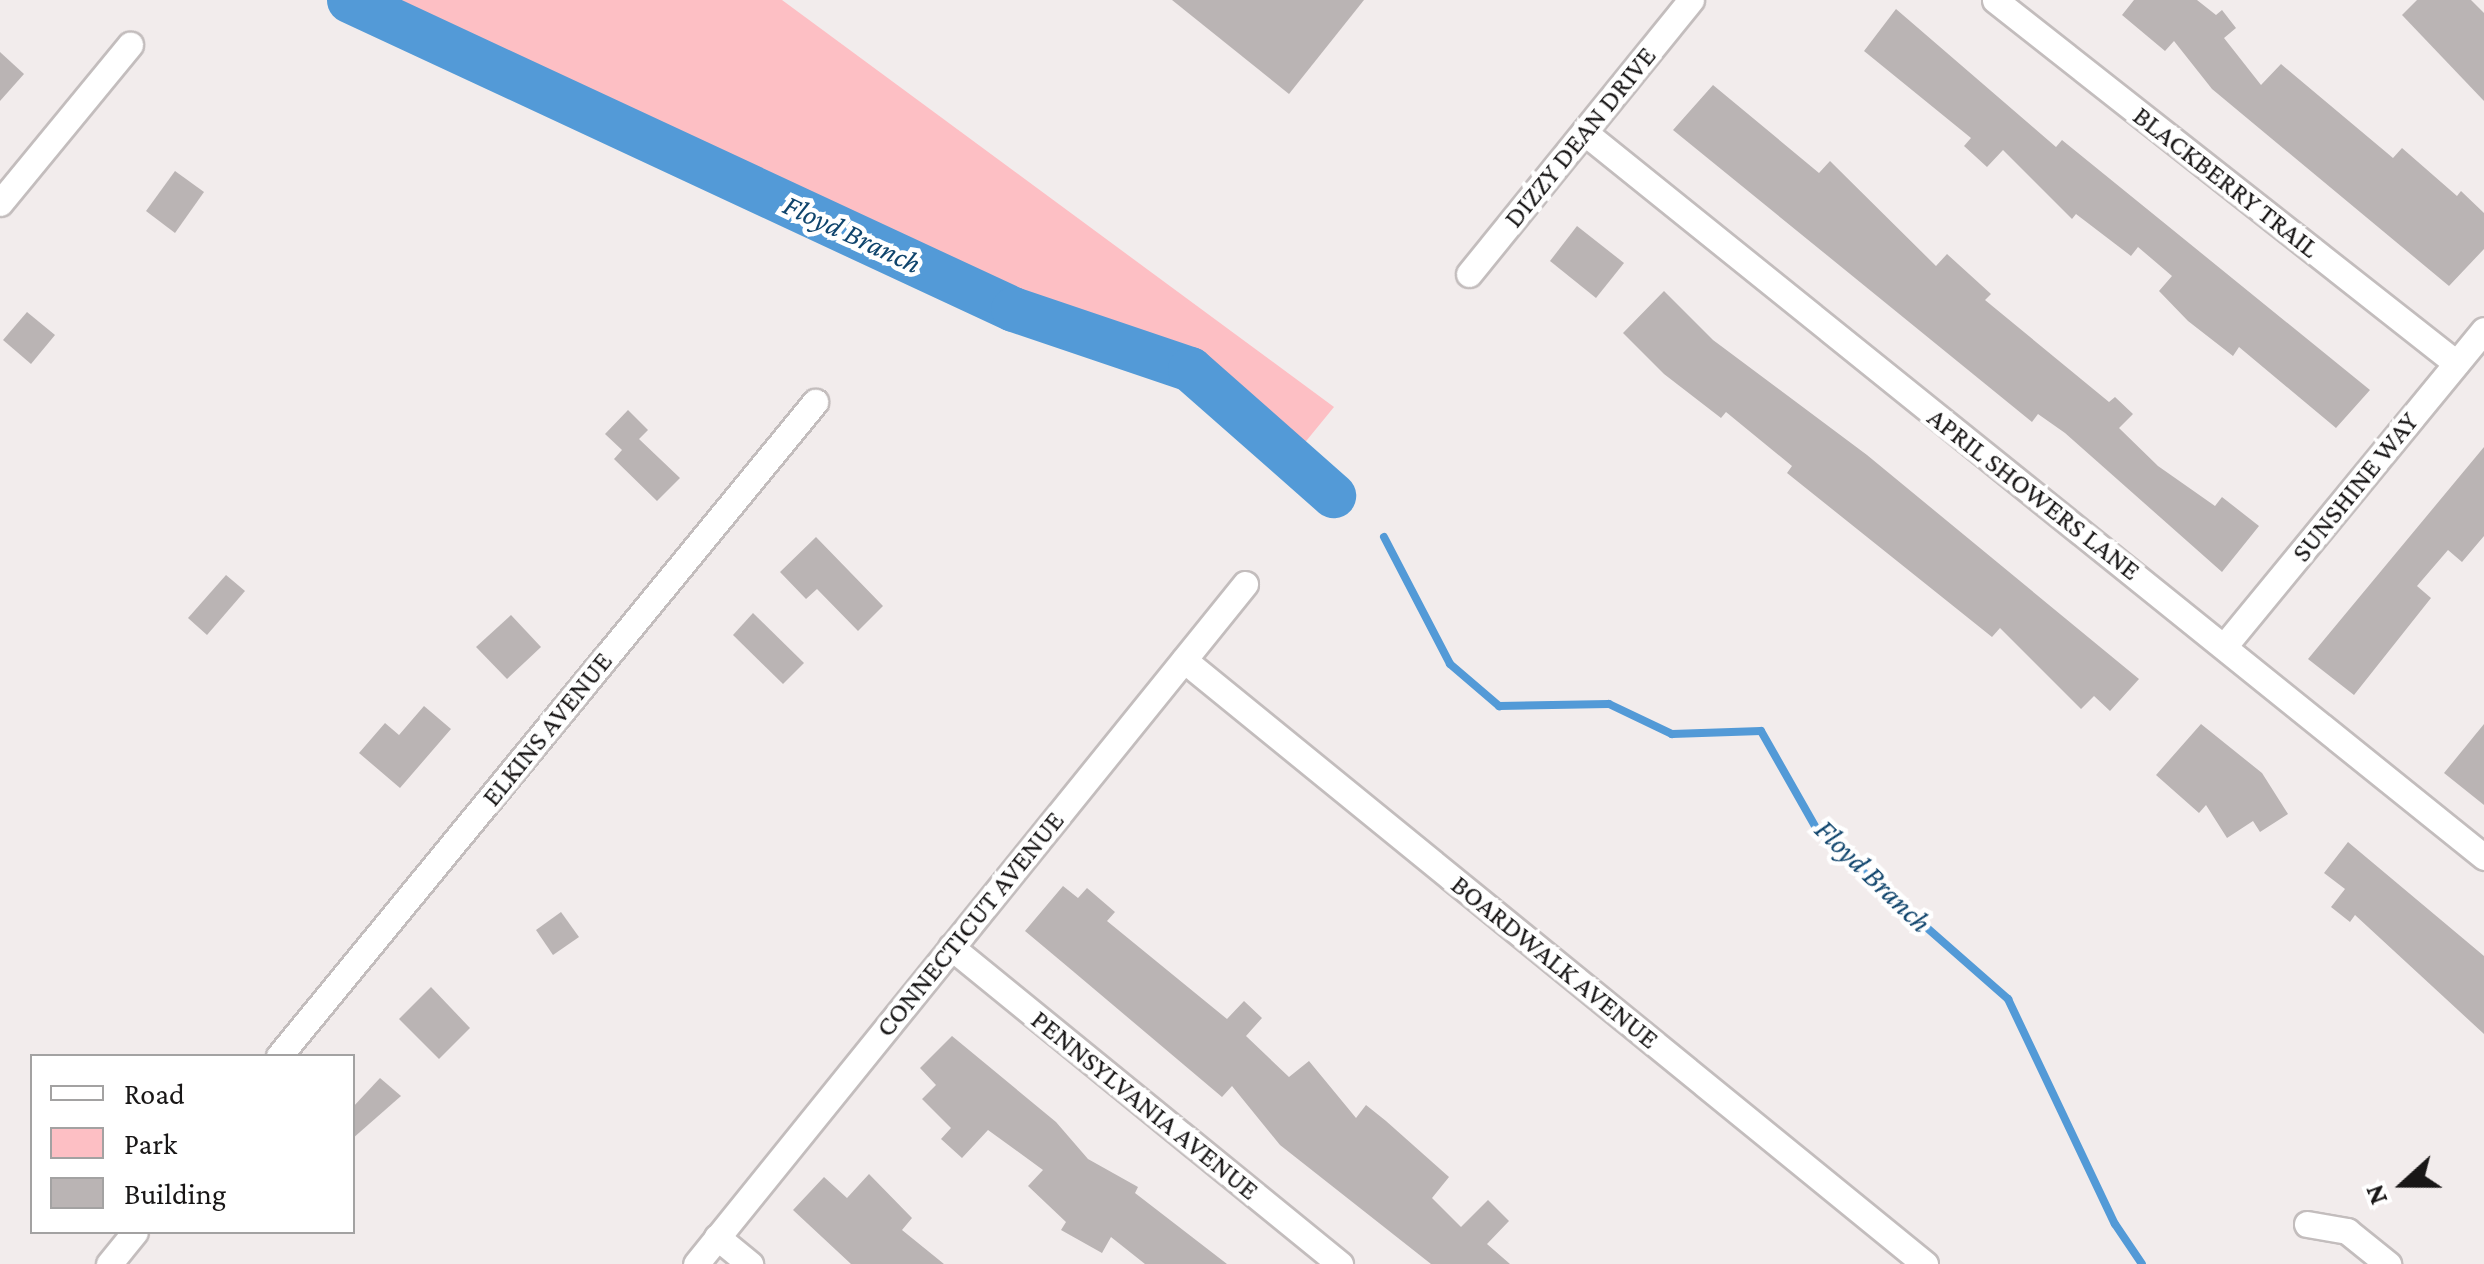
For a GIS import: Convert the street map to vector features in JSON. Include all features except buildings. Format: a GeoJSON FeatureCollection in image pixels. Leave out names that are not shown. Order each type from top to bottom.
{"type":"FeatureCollection","features":[{"type":"Feature","properties":{"kind":"street","name":"DIZZY DEAN DRIVE"},"geometry":{"type":"LineString","coordinates":[[1470,274],[1692,0]]}},
{"type":"Feature","properties":{"kind":"street","name":"BLACKBERRY TRAIL"},"geometry":{"type":"LineString","coordinates":[[1995,0],[2456,364]]}},
{"type":"Feature","properties":{"kind":"street"},"geometry":{"type":"LineString","coordinates":[[0,203],[130,45]]}},
{"type":"Feature","properties":{"kind":"street","name":"APRIL SHOWERS LANE"},"geometry":{"type":"LineString","coordinates":[[1584,132],[2226,644],[2484,857]]}},
{"type":"Feature","properties":{"kind":"street","name":"SUNSHINE WAY"},"geometry":{"type":"LineString","coordinates":[[2226,644],[2484,330]]}},
{"type":"Feature","properties":{"kind":"street","name":"ELKINS AVENUE"},"geometry":{"type":"LineString","coordinates":[[280,1054],[815,402]]}},
{"type":"Feature","properties":{"kind":"street","name":"CONNECTICUT AVENUE"},"geometry":{"type":"LineString","coordinates":[[696,1264],[1244,584]]}},
{"type":"Feature","properties":{"kind":"street","name":"BOARDWALK AVENUE"},"geometry":{"type":"LineString","coordinates":[[1184,660],[1925,1264]]}},
{"type":"Feature","properties":{"kind":"street","name":"PENNSYLVANIA AVENUE"},"geometry":{"type":"LineString","coordinates":[[950,946],[1340,1264]]}},
{"type":"Feature","properties":{"kind":"street"},"geometry":{"type":"LineString","coordinates":[[2307,1224],[2347,1231],[2388,1264]]}},
{"type":"Feature","properties":{"kind":"street"},"geometry":{"type":"LineString","coordinates":[[108,1264],[133,1234]]}},
{"type":"Feature","properties":{"kind":"street"},"geometry":{"type":"LineString","coordinates":[[718,1238],[750,1264]]}},
{"type":"Feature","properties":{"kind":"green space"},"geometry":{"type":"Polygon","coordinates":[[[354,0],[782,0],[1334,407],[1289,462],[1161,371],[993,309],[354,0]]]}},
{"type":"Feature","properties":{"kind":"waterway","name":"Floyd Branch"},"geometry":{"type":"LineString","coordinates":[[349,0],[1013,309],[1190,369],[1333,495]]}},
{"type":"Feature","properties":{"kind":"waterway","name":"Floyd Branch"},"geometry":{"type":"LineString","coordinates":[[1384,537],[1450,664],[1499,706],[1609,704],[1672,734],[1761,731],[1819,833],[2008,999],[2115,1224],[2142,1264]]}}]}
